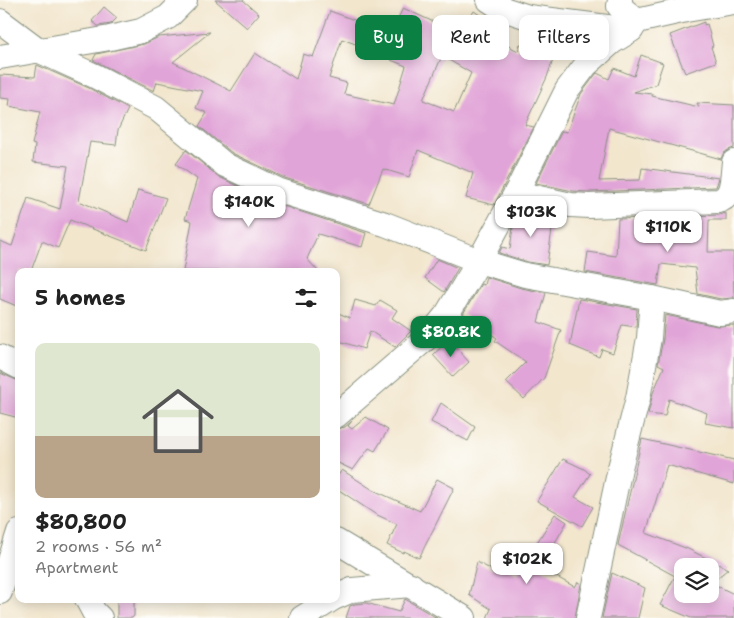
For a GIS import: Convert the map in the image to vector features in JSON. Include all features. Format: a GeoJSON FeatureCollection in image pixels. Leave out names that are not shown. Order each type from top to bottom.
{"type":"FeatureCollection","features":[{"type":"Feature","properties":{"kind":"street"},"geometry":{"type":"LineString","coordinates":[[0,57],[140,31],[168,17],[185,0]]}},
{"type":"Feature","properties":{"kind":"street"},"geometry":{"type":"LineString","coordinates":[[489,0],[503,9],[528,17],[634,26]]}},
{"type":"Feature","properties":{"kind":"street"},"geometry":{"type":"LineString","coordinates":[[620,0],[619,6],[634,26]]}},
{"type":"Feature","properties":{"kind":"street"},"geometry":{"type":"LineString","coordinates":[[340,413],[429,336],[447,314],[479,261],[516,193],[567,90],[592,59],[634,26],[686,10],[734,2]]}},
{"type":"Feature","properties":{"kind":"street"},"geometry":{"type":"LineString","coordinates":[[0,21],[40,51],[95,76],[156,108],[225,165],[280,191],[385,224],[479,261],[525,275],[652,298],[720,313],[734,311]]}},
{"type":"Feature","properties":{"kind":"street"},"geometry":{"type":"LineString","coordinates":[[516,193],[571,205],[589,206],[718,201],[724,200],[729,195],[734,162]]}},
{"type":"Feature","properties":{"kind":"street"},"geometry":{"type":"LineString","coordinates":[[588,618],[620,468],[638,398],[649,338],[652,298]]}},
{"type":"Feature","properties":{"kind":"street"},"geometry":{"type":"LineString","coordinates":[[0,357],[15,366]]}},
{"type":"Feature","properties":{"kind":"street"},"geometry":{"type":"LineString","coordinates":[[340,543],[464,618]]}},
{"type":"Feature","properties":{"kind":"street"},"geometry":{"type":"LineString","coordinates":[[0,592],[15,545]]}},
{"type":"Feature","properties":{"kind":"street"},"geometry":{"type":"LineString","coordinates":[[340,595],[352,590],[411,585]]}},
{"type":"Feature","properties":{"kind":"street"},"geometry":{"type":"LineString","coordinates":[[89,603],[100,618]]}},
{"type":"Feature","properties":{"kind":"street"},"geometry":{"type":"LineString","coordinates":[[302,618],[326,603]]}},
{"type":"Feature","properties":{"kind":"building"},"geometry":{"type":"Polygon","coordinates":[[[215,0],[243,0],[259,14],[247,28],[215,0]]]}},
{"type":"Feature","properties":{"kind":"building"},"geometry":{"type":"Polygon","coordinates":[[[104,7],[117,18],[111,24],[98,26],[92,21],[104,7]]]}},
{"type":"Feature","properties":{"kind":"building"},"geometry":{"type":"Polygon","coordinates":[[[403,8],[418,15],[400,15],[403,8]]]}},
{"type":"Feature","properties":{"kind":"building"},"geometry":{"type":"Polygon","coordinates":[[[330,11],[355,20],[355,44],[342,39],[329,78],[347,83],[344,94],[394,105],[406,66],[391,60],[422,60],[422,17],[432,21],[432,60],[440,60],[423,100],[454,112],[471,73],[449,60],[509,60],[509,46],[518,51],[519,48],[519,60],[553,60],[525,125],[534,127],[494,205],[466,198],[473,173],[418,150],[409,177],[383,169],[369,204],[285,178],[232,153],[199,126],[207,113],[196,108],[203,91],[157,82],[154,91],[93,60],[96,54],[144,44],[159,37],[210,32],[173,62],[231,91],[255,53],[296,79],[303,54],[313,57],[330,11]]]}},
{"type":"Feature","properties":{"kind":"building"},"geometry":{"type":"Polygon","coordinates":[[[474,11],[480,15],[472,15],[474,11]]]}},
{"type":"Feature","properties":{"kind":"building"},"geometry":{"type":"Polygon","coordinates":[[[704,22],[704,25],[707,24],[716,62],[685,73],[670,35],[704,22]]]}},
{"type":"Feature","properties":{"kind":"building"},"geometry":{"type":"Polygon","coordinates":[[[641,55],[663,63],[656,84],[634,92],[652,94],[652,96],[699,107],[697,103],[734,105],[734,148],[723,154],[721,159],[609,128],[599,181],[640,180],[642,168],[719,178],[716,187],[589,192],[573,191],[536,183],[562,131],[567,132],[581,94],[596,74],[609,79],[614,68],[634,76],[641,55]]]}},
{"type":"Feature","properties":{"kind":"building"},"geometry":{"type":"Polygon","coordinates":[[[37,65],[89,88],[128,109],[118,130],[116,145],[90,142],[79,201],[128,222],[138,190],[166,198],[146,250],[70,220],[58,248],[42,241],[32,268],[15,268],[15,305],[0,299],[0,241],[12,246],[28,198],[60,209],[68,166],[33,162],[35,145],[32,144],[40,112],[9,106],[10,99],[0,98],[0,75],[35,77],[37,65]]]}},
{"type":"Feature","properties":{"kind":"building"},"geometry":{"type":"Polygon","coordinates":[[[186,150],[219,177],[274,203],[366,233],[362,247],[318,234],[307,259],[315,268],[184,268],[192,221],[185,219],[197,179],[176,164],[186,150]]]}},
{"type":"Feature","properties":{"kind":"building"},"geometry":{"type":"Polygon","coordinates":[[[523,209],[554,215],[547,265],[528,262],[499,253],[502,247],[510,249],[513,227],[523,209]]]}},
{"type":"Feature","properties":{"kind":"building"},"geometry":{"type":"Polygon","coordinates":[[[726,213],[726,220],[709,220],[708,252],[733,252],[734,298],[721,299],[698,294],[695,268],[661,264],[658,285],[585,272],[588,252],[616,256],[618,219],[719,215],[726,213]]]}},
{"type":"Feature","properties":{"kind":"building"},"geometry":{"type":"Polygon","coordinates":[[[437,259],[458,268],[444,292],[425,278],[437,259]]]}},
{"type":"Feature","properties":{"kind":"building"},"geometry":{"type":"Polygon","coordinates":[[[486,277],[521,288],[546,293],[538,322],[561,330],[544,378],[524,399],[506,382],[526,362],[495,341],[497,338],[463,314],[481,284],[484,285],[486,277]]]}},
{"type":"Feature","properties":{"kind":"building"},"geometry":{"type":"Polygon","coordinates":[[[579,299],[637,309],[636,327],[622,325],[613,353],[602,349],[599,357],[570,345],[579,299]]]}},
{"type":"Feature","properties":{"kind":"building"},"geometry":{"type":"Polygon","coordinates":[[[355,300],[376,306],[380,300],[397,310],[392,318],[411,331],[395,347],[370,331],[364,349],[340,341],[340,314],[350,318],[355,300]]]}},
{"type":"Feature","properties":{"kind":"building"},"geometry":{"type":"Polygon","coordinates":[[[665,315],[717,326],[734,325],[734,428],[705,423],[707,413],[669,399],[665,416],[648,414],[653,393],[664,367],[658,364],[665,315]]]}},
{"type":"Feature","properties":{"kind":"building"},"geometry":{"type":"Polygon","coordinates":[[[449,340],[469,362],[453,377],[433,355],[449,340]]]}},
{"type":"Feature","properties":{"kind":"building"},"geometry":{"type":"Polygon","coordinates":[[[0,373],[15,379],[15,417],[0,413],[0,373]]]}},
{"type":"Feature","properties":{"kind":"building"},"geometry":{"type":"Polygon","coordinates":[[[441,403],[475,427],[468,441],[431,422],[441,403]]]}},
{"type":"Feature","properties":{"kind":"building"},"geometry":{"type":"Polygon","coordinates":[[[366,417],[388,430],[375,451],[369,448],[353,470],[340,464],[340,428],[345,427],[352,421],[348,426],[352,429],[366,417]]]}},
{"type":"Feature","properties":{"kind":"building"},"geometry":{"type":"Polygon","coordinates":[[[642,439],[734,460],[734,484],[667,465],[646,533],[706,558],[674,558],[674,575],[618,545],[642,439]]]}},
{"type":"Feature","properties":{"kind":"building"},"geometry":{"type":"Polygon","coordinates":[[[563,459],[590,474],[575,497],[593,507],[582,526],[537,501],[563,459]]]}},
{"type":"Feature","properties":{"kind":"building"},"geometry":{"type":"Polygon","coordinates":[[[342,470],[373,490],[420,511],[437,479],[454,488],[419,558],[387,545],[397,524],[375,514],[340,491],[340,473],[342,470]]]}},
{"type":"Feature","properties":{"kind":"building"},"geometry":{"type":"Polygon","coordinates":[[[555,514],[567,522],[540,568],[575,587],[578,582],[581,584],[575,618],[487,618],[491,609],[469,595],[477,562],[492,570],[495,564],[517,574],[555,514]]]}},
{"type":"Feature","properties":{"kind":"building"},"geometry":{"type":"Polygon","coordinates":[[[719,564],[728,569],[719,576],[719,564]]]}},
{"type":"Feature","properties":{"kind":"building"},"geometry":{"type":"Polygon","coordinates":[[[612,573],[645,588],[638,618],[602,618],[612,573]]]}},
{"type":"Feature","properties":{"kind":"building"},"geometry":{"type":"Polygon","coordinates":[[[674,578],[674,603],[719,603],[719,587],[734,594],[734,618],[691,618],[660,605],[674,578]]]}},
{"type":"Feature","properties":{"kind":"building"},"geometry":{"type":"Polygon","coordinates":[[[405,599],[437,618],[346,618],[350,606],[355,604],[366,603],[399,612],[405,599]]]}},
{"type":"Feature","properties":{"kind":"building"},"geometry":{"type":"Polygon","coordinates":[[[117,603],[134,603],[134,616],[132,618],[117,618],[117,603]]]}}]}
